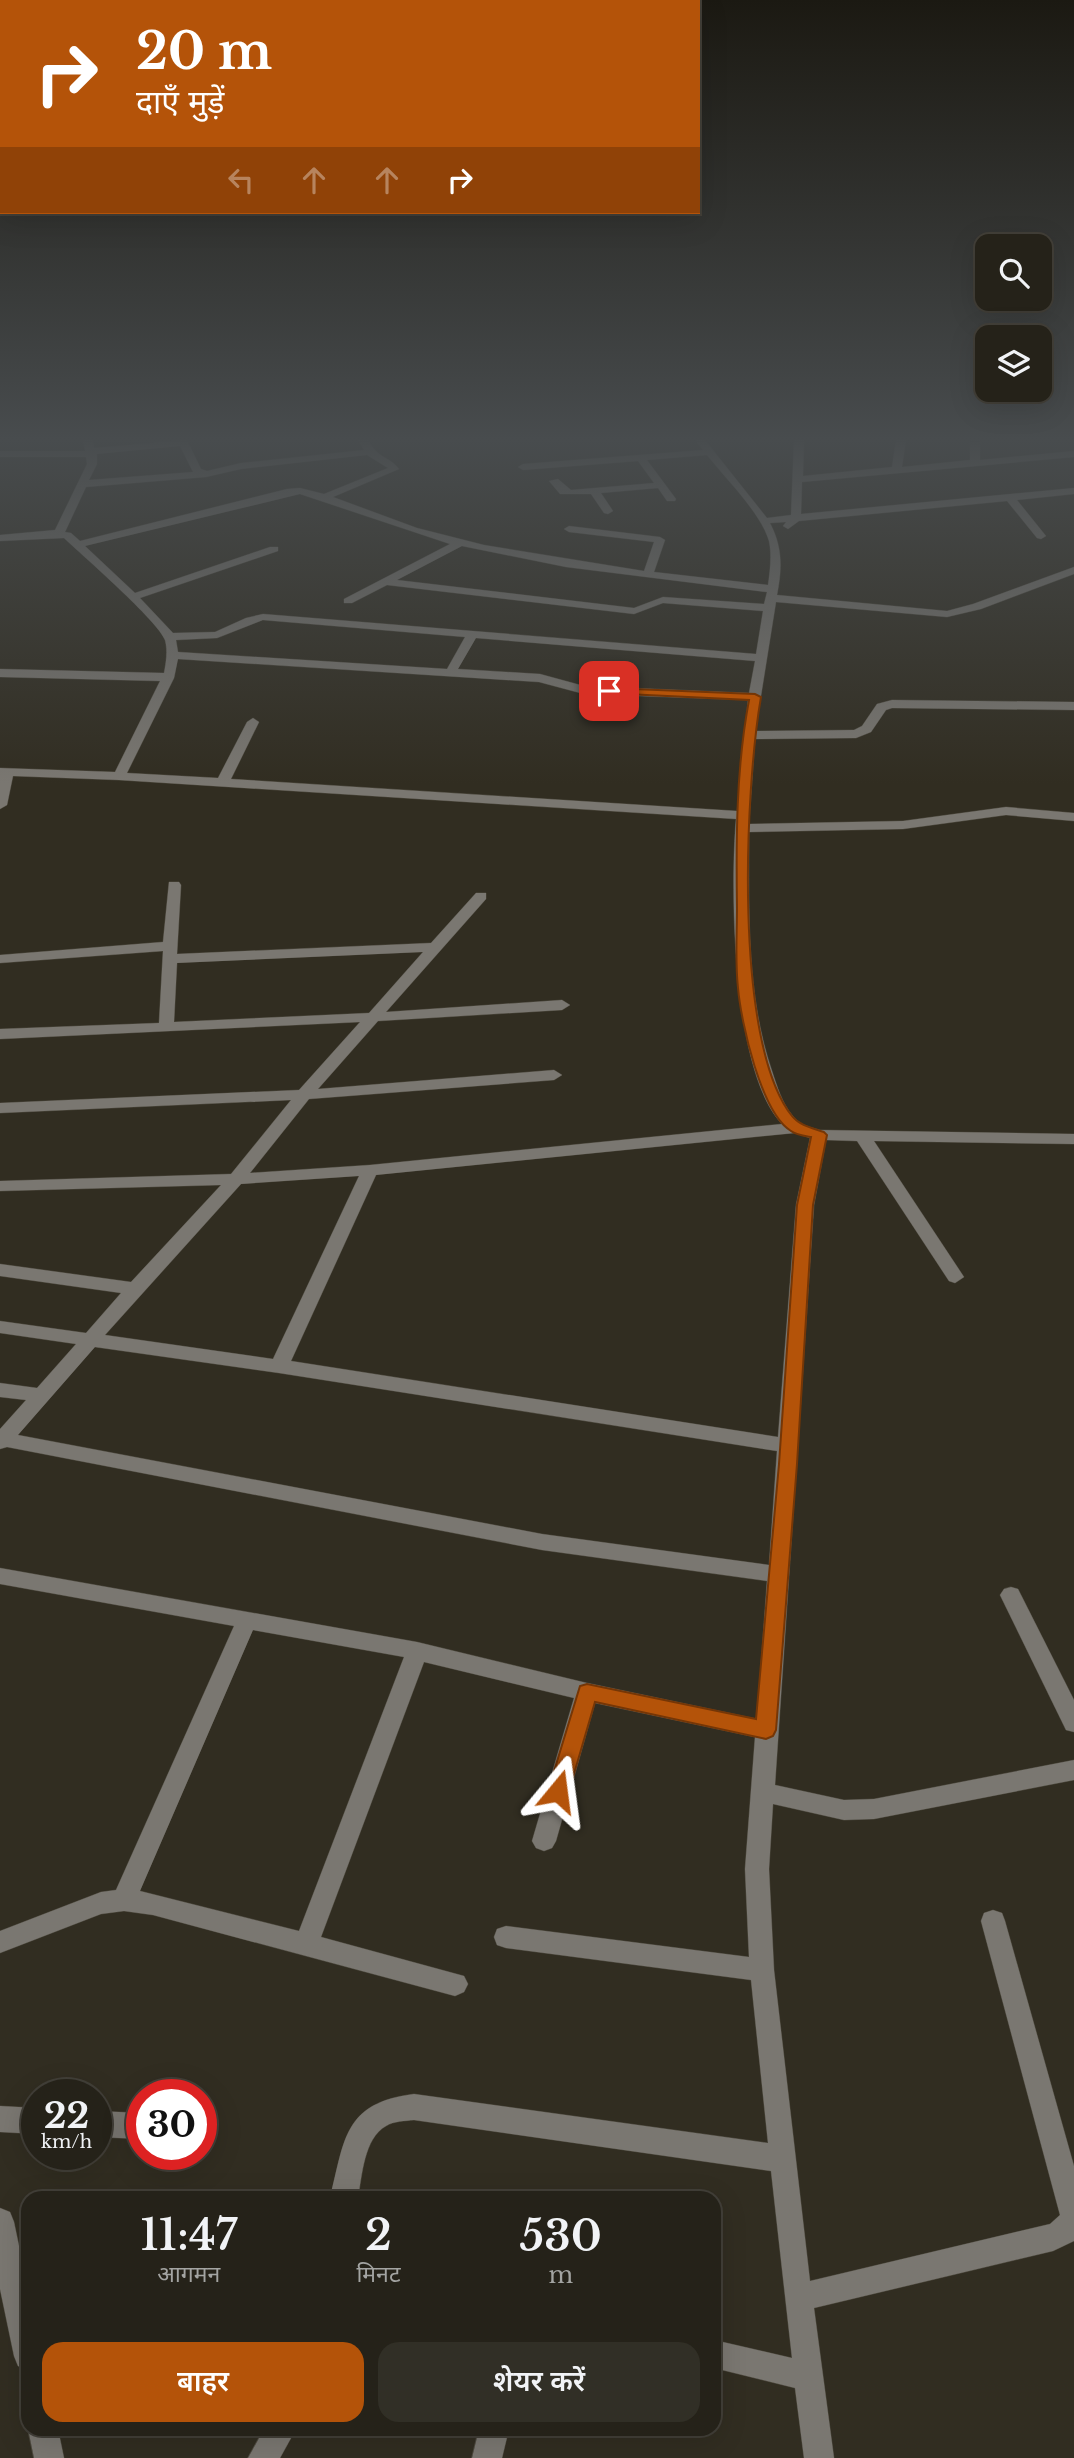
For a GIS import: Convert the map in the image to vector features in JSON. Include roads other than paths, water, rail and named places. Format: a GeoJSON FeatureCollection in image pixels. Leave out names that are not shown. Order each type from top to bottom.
{"type":"FeatureCollection","features":[{"type":"Feature","properties":{"kind":"street"},"geometry":{"type":"LineString","coordinates":[[87,555],[133,597],[170,637],[173,655],[168,678],[119,776]]}},
{"type":"Feature","properties":{"kind":"street"},"geometry":{"type":"LineString","coordinates":[[133,597],[260,555]]}},
{"type":"Feature","properties":{"kind":"street"},"geometry":{"type":"LineString","coordinates":[[348,601],[437,555]]}},
{"type":"Feature","properties":{"kind":"street"},"geometry":{"type":"LineString","coordinates":[[525,555],[648,574],[771,598],[947,614],[988,603],[1074,570]]}},
{"type":"Feature","properties":{"kind":"street"},"geometry":{"type":"LineString","coordinates":[[648,574],[655,555]]}},
{"type":"Feature","properties":{"kind":"street"},"geometry":{"type":"LineString","coordinates":[[775,555],[776,568],[749,735],[744,822],[744,988],[760,1059],[771,1092],[785,1118],[796,1128]]}},
{"type":"Feature","properties":{"kind":"street"},"geometry":{"type":"LineString","coordinates":[[387,583],[634,611],[663,600],[771,598]]}},
{"type":"Feature","properties":{"kind":"street"},"geometry":{"type":"LineString","coordinates":[[170,637],[217,635],[263,617],[762,658]]}},
{"type":"Feature","properties":{"kind":"street"},"geometry":{"type":"LineString","coordinates":[[451,672],[471,636]]}},
{"type":"Feature","properties":{"kind":"street"},"geometry":{"type":"LineString","coordinates":[[173,655],[548,680],[584,690],[755,697]]}},
{"type":"Feature","properties":{"kind":"street"},"geometry":{"type":"LineString","coordinates":[[0,673],[168,678]]}},
{"type":"Feature","properties":{"kind":"street"},"geometry":{"type":"LineString","coordinates":[[749,735],[856,734],[867,729],[881,707],[892,704],[1074,706]]}},
{"type":"Feature","properties":{"kind":"street"},"geometry":{"type":"LineString","coordinates":[[223,782],[253,722]]}},
{"type":"Feature","properties":{"kind":"street"},"geometry":{"type":"LineString","coordinates":[[0,805],[4,772],[223,782],[744,822],[903,825],[1006,811],[1074,817]]}},
{"type":"Feature","properties":{"kind":"street"},"geometry":{"type":"LineString","coordinates":[[166,1027],[174,885]]}},
{"type":"Feature","properties":{"kind":"street"},"geometry":{"type":"LineString","coordinates":[[1,1441],[236,1179],[304,1095],[481,896]]}},
{"type":"Feature","properties":{"kind":"street"},"geometry":{"type":"LineString","coordinates":[[0,959],[435,947]]}},
{"type":"Feature","properties":{"kind":"street"},"geometry":{"type":"LineString","coordinates":[[0,1034],[374,1017],[562,1005]]}},
{"type":"Feature","properties":{"kind":"street"},"geometry":{"type":"LineString","coordinates":[[0,1108],[304,1095],[554,1076]]}},
{"type":"Feature","properties":{"kind":"street"},"geometry":{"type":"LineString","coordinates":[[0,1186],[236,1179],[370,1170],[796,1128],[819,1135],[1073,1141]]}},
{"type":"Feature","properties":{"kind":"street"},"geometry":{"type":"LineString","coordinates":[[819,1135],[805,1205],[757,1869],[762,1970],[798,2298],[819,2458]]}},
{"type":"Feature","properties":{"kind":"street"},"geometry":{"type":"LineString","coordinates":[[862,1135],[954,1277]]}},
{"type":"Feature","properties":{"kind":"street"},"geometry":{"type":"LineString","coordinates":[[279,1366],[370,1170]]}},
{"type":"Feature","properties":{"kind":"street"},"geometry":{"type":"LineString","coordinates":[[0,1270],[135,1289]]}},
{"type":"Feature","properties":{"kind":"street"},"geometry":{"type":"LineString","coordinates":[[0,1327],[279,1366],[789,1446]]}},
{"type":"Feature","properties":{"kind":"street"},"geometry":{"type":"LineString","coordinates":[[0,1390],[41,1395]]}},
{"type":"Feature","properties":{"kind":"street"},"geometry":{"type":"LineString","coordinates":[[1,1441],[542,1542],[780,1575]]}},
{"type":"Feature","properties":{"kind":"street"},"geometry":{"type":"LineString","coordinates":[[0,1576],[418,1651],[587,1692],[766,1730]]}},
{"type":"Feature","properties":{"kind":"street"},"geometry":{"type":"LineString","coordinates":[[1011,1595],[1074,1723]]}},
{"type":"Feature","properties":{"kind":"street"},"geometry":{"type":"LineString","coordinates":[[124,1900],[247,1620]]}},
{"type":"Feature","properties":{"kind":"street"},"geometry":{"type":"LineString","coordinates":[[306,1944],[418,1651]]}},
{"type":"Feature","properties":{"kind":"street"},"geometry":{"type":"LineString","coordinates":[[544,1841],[587,1692]]}},
{"type":"Feature","properties":{"kind":"street"},"geometry":{"type":"LineString","coordinates":[[763,1792],[844,1810],[874,1809],[1074,1770]]}},
{"type":"Feature","properties":{"kind":"street"},"geometry":{"type":"LineString","coordinates":[[0,1942],[74,1912],[124,1900],[153,1904],[456,1983]]}},
{"type":"Feature","properties":{"kind":"street"},"geometry":{"type":"LineString","coordinates":[[798,2298],[1053,2237],[1067,2230],[1074,2216],[993,1921]]}},
{"type":"Feature","properties":{"kind":"street"},"geometry":{"type":"LineString","coordinates":[[506,1937],[762,1970]]}},
{"type":"Feature","properties":{"kind":"street"},"geometry":{"type":"LineString","coordinates":[[346,2191],[360,2139],[371,2120],[390,2110],[414,2107],[784,2159]]}},
{"type":"Feature","properties":{"kind":"street"},"geometry":{"type":"LineString","coordinates":[[0,2119],[21,2120]]}},
{"type":"Feature","properties":{"kind":"street"},"geometry":{"type":"LineString","coordinates":[[0,2222],[21,2322]]}},
{"type":"Feature","properties":{"kind":"street"},"geometry":{"type":"LineString","coordinates":[[721,2356],[808,2378]]}},
{"type":"Feature","properties":{"kind":"street"},"geometry":{"type":"LineString","coordinates":[[45,2436],[50,2458]]}},
{"type":"Feature","properties":{"kind":"street"},"geometry":{"type":"LineString","coordinates":[[263,2458],[277,2436]]}},
{"type":"Feature","properties":{"kind":"street"},"geometry":{"type":"LineString","coordinates":[[487,2458],[492,2436]]}}]}
